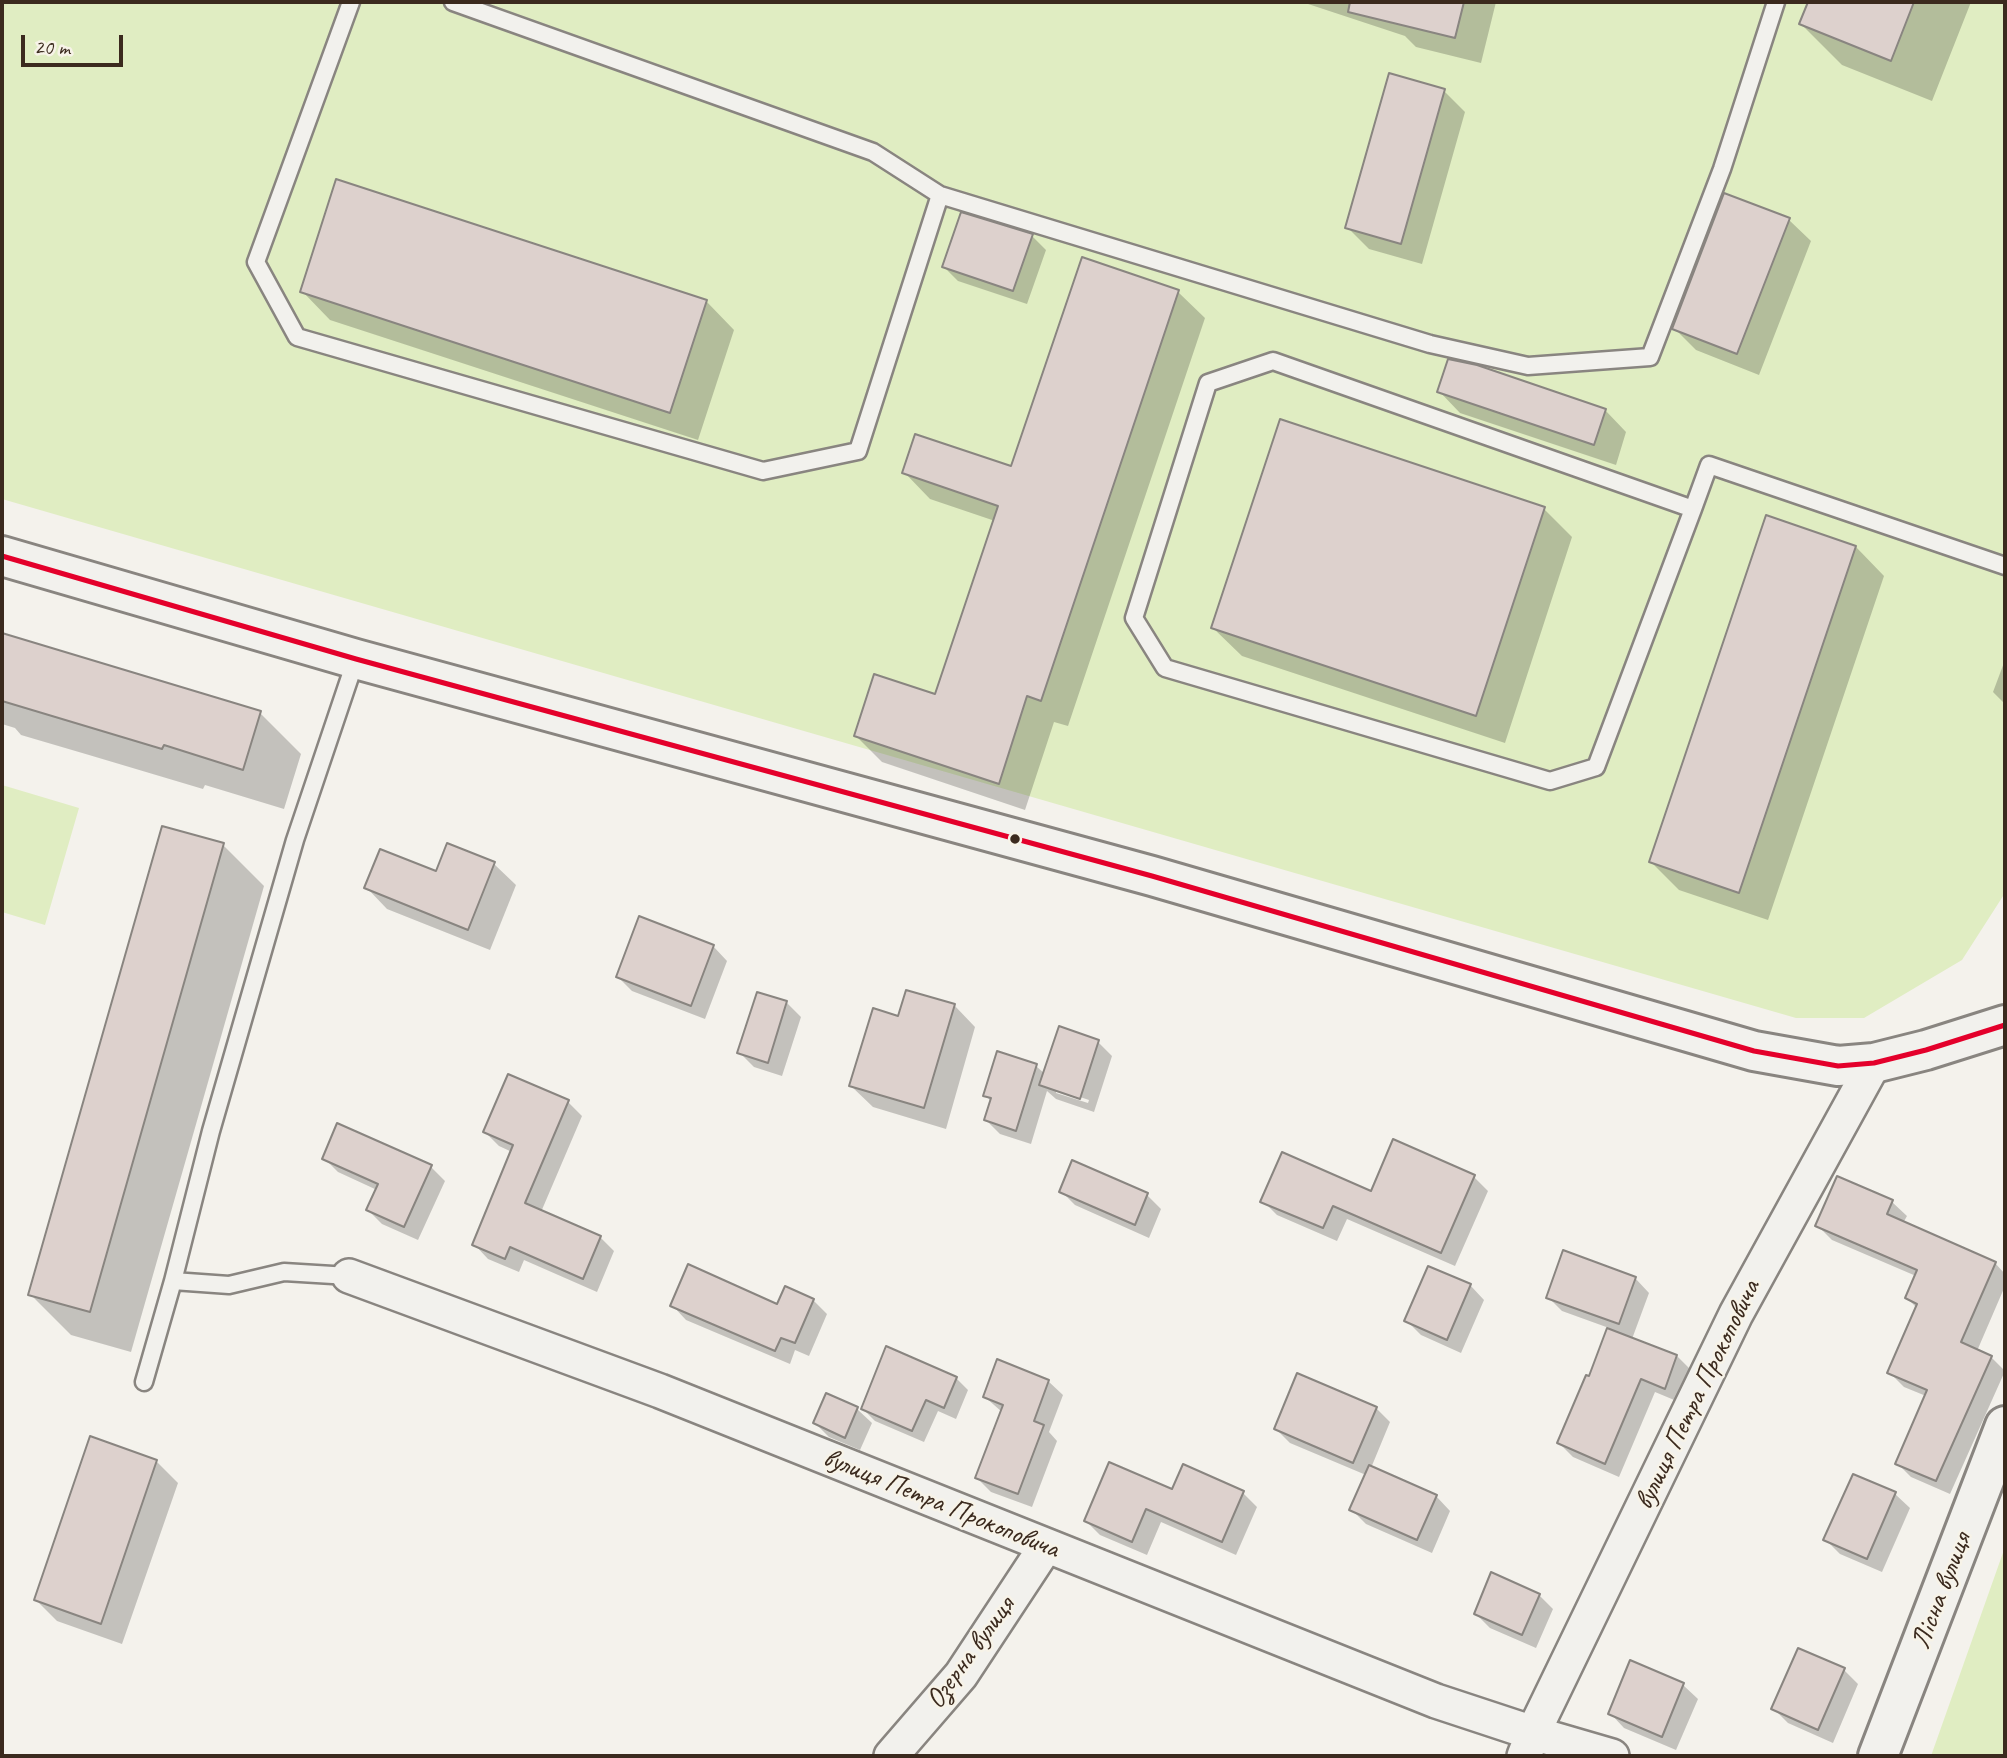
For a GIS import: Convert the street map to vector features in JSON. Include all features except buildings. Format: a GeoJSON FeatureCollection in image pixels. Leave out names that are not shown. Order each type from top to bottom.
{"type":"FeatureCollection","features":[{"type":"Feature","properties":{"kind":"main road"},"geometry":{"type":"LineString","coordinates":[[2,556],[356,659],[1152,876],[1754,1051],[1838,1066],[1874,1063],[2005,1025]]}},
{"type":"Feature","properties":{"kind":"main road","name":"Лісна вулиця"},"geometry":{"type":"LineString","coordinates":[[1878,1756],[2005,1426]]}},
{"type":"Feature","properties":{"kind":"street","name":"вулиця Петра Прокоповича"},"geometry":{"type":"LineString","coordinates":[[1528,1745],[1736,1314],[1874,1063]]}},
{"type":"Feature","properties":{"kind":"street","name":"вулиця Петра Прокоповича"},"geometry":{"type":"LineString","coordinates":[[349,1276],[660,1391],[1436,1701],[1528,1745],[1612,1756]]}},
{"type":"Feature","properties":{"kind":"street","name":"Озерна вулиця"},"geometry":{"type":"LineString","coordinates":[[891,1756],[961,1675],[1046,1546]]}},
{"type":"Feature","properties":{"kind":"lane"},"geometry":{"type":"LineString","coordinates":[[351,2],[256,262],[297,337],[763,471],[858,451],[940,195]]}},
{"type":"Feature","properties":{"kind":"lane"},"geometry":{"type":"LineString","coordinates":[[453,2],[873,152],[940,195],[1455,349],[1528,366],[1650,357],[1722,169],[1776,2]]}},
{"type":"Feature","properties":{"kind":"lane"},"geometry":{"type":"LineString","coordinates":[[1693,509],[1273,361],[1208,383],[1134,618],[1165,668],[1550,781],[1596,767],[1693,509],[1709,465],[2005,566]]}},
{"type":"Feature","properties":{"kind":"lane"},"geometry":{"type":"LineString","coordinates":[[144,1382],[211,1131],[295,841],[356,659]]}},
{"type":"Feature","properties":{"kind":"lane"},"geometry":{"type":"LineString","coordinates":[[173,1281],[229,1285],[284,1272],[349,1276]]}},
{"type":"Feature","properties":{"kind":"green space"},"geometry":{"type":"Polygon","coordinates":[[[2,2],[2005,2],[2005,893],[1962,960],[1864,1018],[1796,1018],[2,499],[2,2]]]}},
{"type":"Feature","properties":{"kind":"green space"},"geometry":{"type":"Polygon","coordinates":[[[2,785],[79,808],[45,925],[2,912],[2,785]]]}},
{"type":"Feature","properties":{"kind":"green space"},"geometry":{"type":"Polygon","coordinates":[[[2005,1547],[2005,1756],[1931,1756],[2005,1547]]]}},
{"type":"Feature","properties":{"kind":"transit line"},"geometry":{"type":"LineString","coordinates":[[2,556],[356,659],[1152,876],[1754,1051],[1838,1066],[1874,1063],[2005,1025]]}}]}
